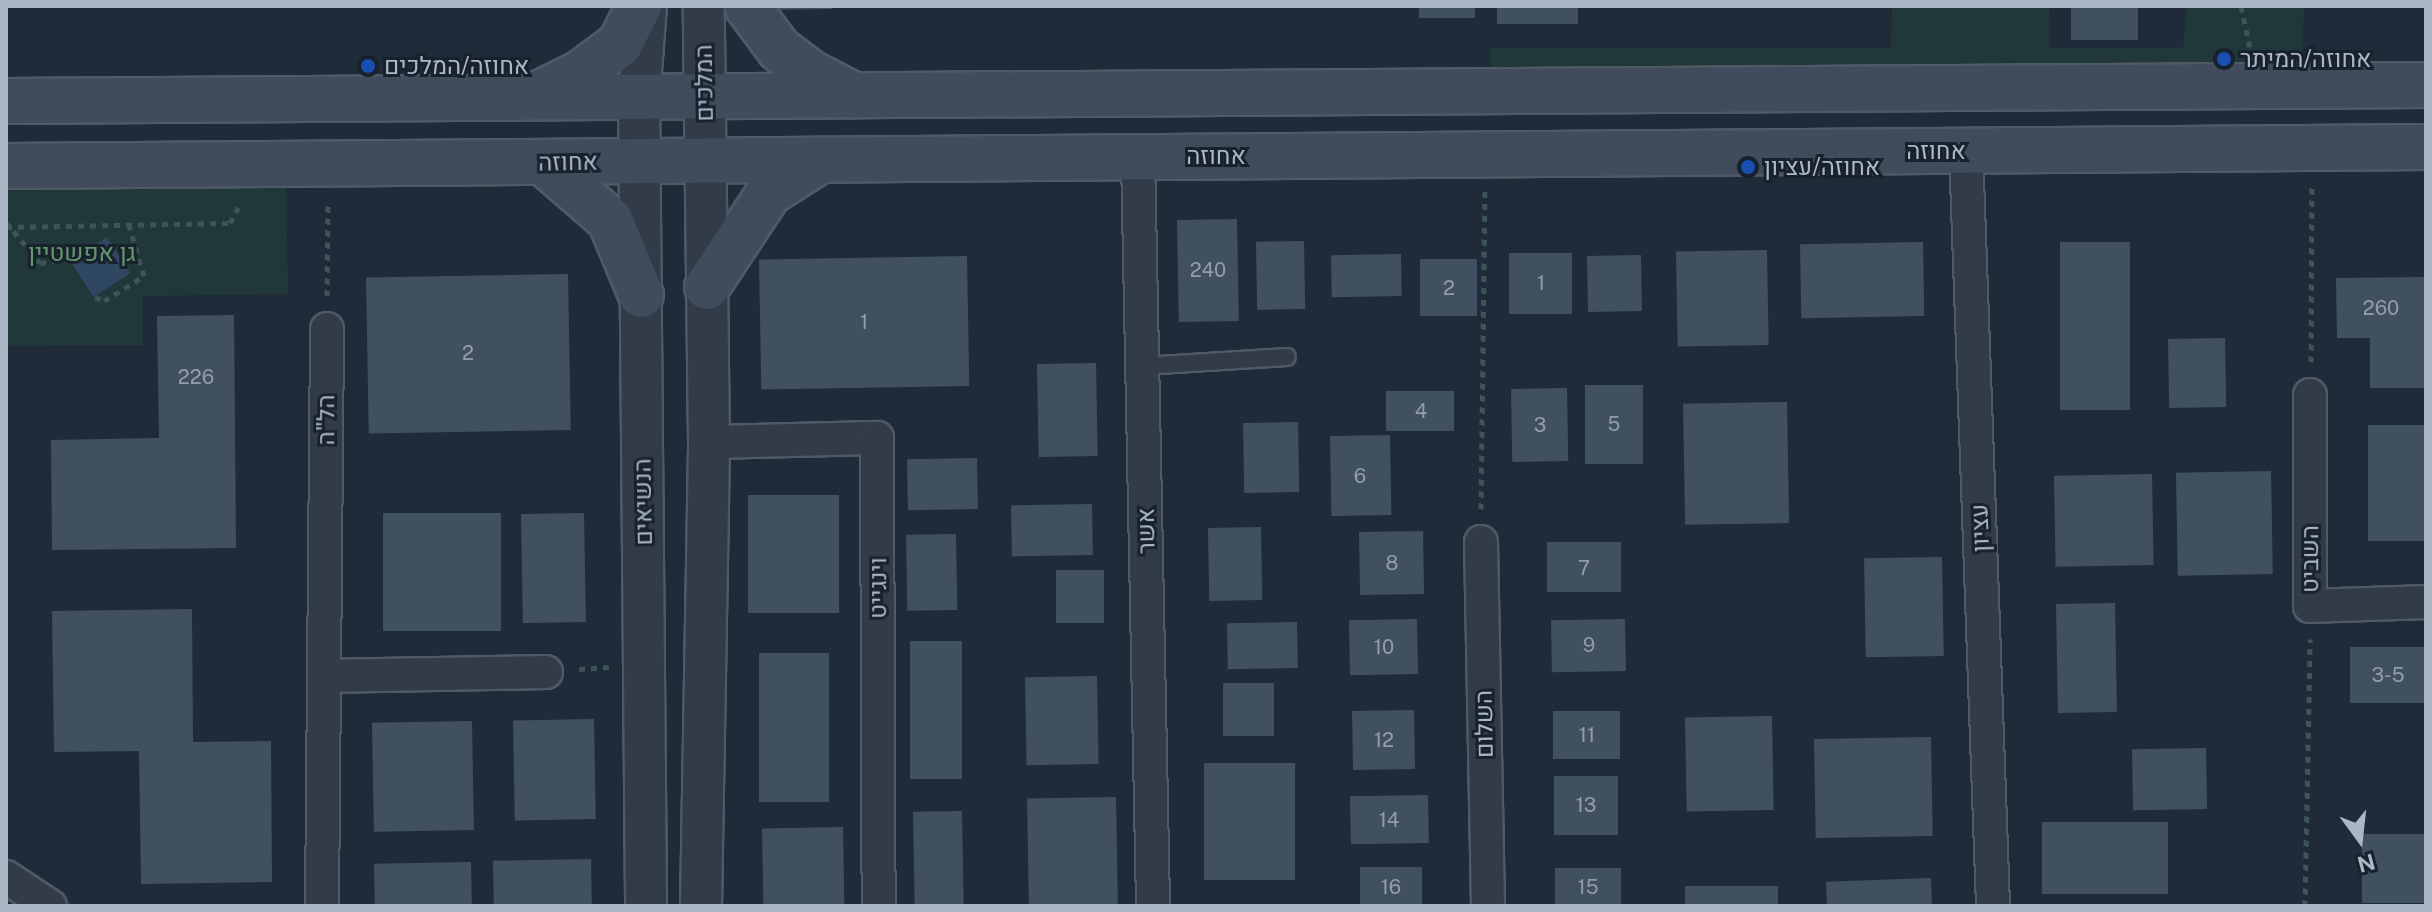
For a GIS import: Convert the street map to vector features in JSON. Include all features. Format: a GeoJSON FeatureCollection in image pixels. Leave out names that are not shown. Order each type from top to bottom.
{"type":"FeatureCollection","features":[{"type":"Feature","properties":{"kind":"main road"},"geometry":{"type":"LineString","coordinates":[[528,98],[581,73],[620,44],[639,6]]}},
{"type":"Feature","properties":{"kind":"main road"},"geometry":{"type":"LineString","coordinates":[[747,6],[779,49],[809,72],[856,96]]}},
{"type":"Feature","properties":{"kind":"main road"},"geometry":{"type":"LineString","coordinates":[[6,101],[2426,85]]}},
{"type":"Feature","properties":{"kind":"main road","name":"אחוזה"},"geometry":{"type":"LineString","coordinates":[[6,166],[2426,147]]}},
{"type":"Feature","properties":{"kind":"main road"},"geometry":{"type":"LineString","coordinates":[[707,287],[769,193],[821,160]]}},
{"type":"Feature","properties":{"kind":"main road"},"geometry":{"type":"LineString","coordinates":[[543,162],[610,220],[641,295]]}},
{"type":"Feature","properties":{"kind":"street"},"geometry":{"type":"LineString","coordinates":[[639,97],[646,6]]}},
{"type":"Feature","properties":{"kind":"street","name":"המלכים"},"geometry":{"type":"LineString","coordinates":[[704,6],[705,160]]}},
{"type":"Feature","properties":{"kind":"street","name":"הנשיאים"},"geometry":{"type":"LineString","coordinates":[[639,97],[646,906]]}},
{"type":"Feature","properties":{"kind":"street","name":"עציון"},"geometry":{"type":"LineString","coordinates":[[1966,151],[1993,906]]}},
{"type":"Feature","properties":{"kind":"street","name":"אשר"},"geometry":{"type":"LineString","coordinates":[[1138,157],[1153,906]]}},
{"type":"Feature","properties":{"kind":"street"},"geometry":{"type":"LineString","coordinates":[[701,906],[709,442],[705,160]]}},
{"type":"Feature","properties":{"kind":"street","name":"הל\"ה"},"geometry":{"type":"LineString","coordinates":[[322,906],[327,329]]}},
{"type":"Feature","properties":{"kind":"street","name":"השביט"},"geometry":{"type":"LineString","coordinates":[[2310,395],[2310,606],[2426,602]]}},
{"type":"Feature","properties":{"kind":"street","name":"וינגייט"},"geometry":{"type":"LineString","coordinates":[[709,442],[877,438],[879,906]]}},
{"type":"Feature","properties":{"kind":"street","name":"השלום"},"geometry":{"type":"LineString","coordinates":[[1481,542],[1488,906]]}},
{"type":"Feature","properties":{"kind":"street"},"geometry":{"type":"LineString","coordinates":[[325,676],[546,672]]}},
{"type":"Feature","properties":{"kind":"street"},"geometry":{"type":"LineString","coordinates":[[6,877],[50,906]]}},
{"type":"Feature","properties":{"kind":"lane"},"geometry":{"type":"LineString","coordinates":[[1143,366],[1287,357]]}},
{"type":"Feature","properties":{"kind":"path"},"geometry":{"type":"LineString","coordinates":[[2310,395],[2312,148]]}},
{"type":"Feature","properties":{"kind":"path"},"geometry":{"type":"LineString","coordinates":[[7,225],[230,223],[262,165]]}},
{"type":"Feature","properties":{"kind":"path"},"geometry":{"type":"LineString","coordinates":[[327,329],[328,165]]}},
{"type":"Feature","properties":{"kind":"path"},"geometry":{"type":"LineString","coordinates":[[1481,542],[1485,186]]}},
{"type":"Feature","properties":{"kind":"path"},"geometry":{"type":"LineString","coordinates":[[7,225],[40,263],[69,259]]}},
{"type":"Feature","properties":{"kind":"path"},"geometry":{"type":"LineString","coordinates":[[95,297],[104,301],[144,276],[129,225]]}},
{"type":"Feature","properties":{"kind":"path"},"geometry":{"type":"LineString","coordinates":[[2305,906],[2310,606]]}},
{"type":"Feature","properties":{"kind":"path"},"geometry":{"type":"LineString","coordinates":[[546,672],[645,664]]}},
{"type":"Feature","properties":{"kind":"green space"},"geometry":{"type":"Polygon","coordinates":[[[1892,6],[2049,6],[2050,48],[2183,48],[2187,6],[2304,6],[2302,71],[1490,70],[1490,48],[1891,48],[1892,6]]]}},
{"type":"Feature","properties":{"kind":"green space","name":"גן אפשטיין"},"geometry":{"type":"Polygon","coordinates":[[[286,174],[288,294],[143,296],[143,345],[6,346],[6,178],[286,174]]]}},
{"type":"Feature","properties":{"kind":"water"},"geometry":{"type":"Polygon","coordinates":[[[107,237],[130,273],[94,297],[70,261],[107,237]]]}},
{"type":"Feature","properties":{"kind":"building"},"geometry":{"type":"Polygon","coordinates":[[[769,6],[832,6],[832,9],[769,10],[769,6]]]}},
{"type":"Feature","properties":{"kind":"building"},"geometry":{"type":"Polygon","coordinates":[[[1419,6],[1475,6],[1475,18],[1419,18],[1419,6]]]}},
{"type":"Feature","properties":{"kind":"building"},"geometry":{"type":"Polygon","coordinates":[[[1497,6],[1578,6],[1578,24],[1497,24],[1497,6]]]}},
{"type":"Feature","properties":{"kind":"building"},"geometry":{"type":"Polygon","coordinates":[[[2071,6],[2138,6],[2138,40],[2071,40],[2071,6]]]}},
{"type":"Feature","properties":{"kind":"building"},"geometry":{"type":"Polygon","coordinates":[[[1237,219],[1239,321],[1179,322],[1177,220],[1237,219]]]}},
{"type":"Feature","properties":{"kind":"building"},"geometry":{"type":"Polygon","coordinates":[[[1304,241],[1305,309],[1257,310],[1256,242],[1304,241]]]}},
{"type":"Feature","properties":{"kind":"building"},"geometry":{"type":"Polygon","coordinates":[[[1923,242],[1924,316],[1801,318],[1800,244],[1923,242]]]}},
{"type":"Feature","properties":{"kind":"building"},"geometry":{"type":"Polygon","coordinates":[[[2060,242],[2130,242],[2130,410],[2060,410],[2060,242]]]}},
{"type":"Feature","properties":{"kind":"building"},"geometry":{"type":"Polygon","coordinates":[[[1767,250],[1769,345],[1678,347],[1676,252],[1767,250]]]}},
{"type":"Feature","properties":{"kind":"building"},"geometry":{"type":"Polygon","coordinates":[[[1509,253],[1572,253],[1572,314],[1509,314],[1509,253]]]}},
{"type":"Feature","properties":{"kind":"building"},"geometry":{"type":"Polygon","coordinates":[[[1401,254],[1402,296],[1332,297],[1331,255],[1401,254]]]}},
{"type":"Feature","properties":{"kind":"building"},"geometry":{"type":"Polygon","coordinates":[[[1641,255],[1642,311],[1588,312],[1587,256],[1641,255]]]}},
{"type":"Feature","properties":{"kind":"building"},"geometry":{"type":"Polygon","coordinates":[[[967,256],[969,386],[761,390],[759,260],[967,256]]]}},
{"type":"Feature","properties":{"kind":"building"},"geometry":{"type":"Polygon","coordinates":[[[1420,259],[1477,259],[1477,316],[1420,316],[1420,259]]]}},
{"type":"Feature","properties":{"kind":"building"},"geometry":{"type":"Polygon","coordinates":[[[568,274],[571,430],[369,434],[366,278],[568,274]]]}},
{"type":"Feature","properties":{"kind":"building"},"geometry":{"type":"Polygon","coordinates":[[[2426,277],[2426,388],[2370,388],[2370,338],[2337,338],[2336,278],[2426,277]]]}},
{"type":"Feature","properties":{"kind":"building"},"geometry":{"type":"Polygon","coordinates":[[[234,315],[236,548],[52,550],[51,440],[159,438],[157,316],[234,315]]]}},
{"type":"Feature","properties":{"kind":"building"},"geometry":{"type":"Polygon","coordinates":[[[2225,338],[2226,407],[2169,408],[2168,339],[2225,338]]]}},
{"type":"Feature","properties":{"kind":"building"},"geometry":{"type":"Polygon","coordinates":[[[1096,363],[1098,456],[1039,457],[1037,364],[1096,363]]]}},
{"type":"Feature","properties":{"kind":"building"},"geometry":{"type":"Polygon","coordinates":[[[1585,385],[1643,385],[1643,464],[1585,464],[1585,385]]]}},
{"type":"Feature","properties":{"kind":"building"},"geometry":{"type":"Polygon","coordinates":[[[1567,388],[1568,461],[1512,462],[1511,389],[1567,388]]]}},
{"type":"Feature","properties":{"kind":"building"},"geometry":{"type":"Polygon","coordinates":[[[1386,391],[1454,391],[1454,431],[1386,431],[1386,391]]]}},
{"type":"Feature","properties":{"kind":"building"},"geometry":{"type":"Polygon","coordinates":[[[1787,402],[1789,523],[1685,525],[1683,404],[1787,402]]]}},
{"type":"Feature","properties":{"kind":"building"},"geometry":{"type":"Polygon","coordinates":[[[1298,422],[1299,492],[1244,493],[1243,423],[1298,422]]]}},
{"type":"Feature","properties":{"kind":"building"},"geometry":{"type":"Polygon","coordinates":[[[2368,425],[2426,425],[2426,541],[2368,541],[2368,425]]]}},
{"type":"Feature","properties":{"kind":"building"},"geometry":{"type":"Polygon","coordinates":[[[1390,435],[1391,515],[1331,516],[1330,436],[1390,435]]]}},
{"type":"Feature","properties":{"kind":"building"},"geometry":{"type":"Polygon","coordinates":[[[977,458],[978,509],[908,510],[907,459],[977,458]]]}},
{"type":"Feature","properties":{"kind":"building"},"geometry":{"type":"Polygon","coordinates":[[[2271,471],[2273,574],[2178,576],[2176,473],[2271,471]]]}},
{"type":"Feature","properties":{"kind":"building"},"geometry":{"type":"Polygon","coordinates":[[[2152,474],[2154,565],[2056,567],[2054,476],[2152,474]]]}},
{"type":"Feature","properties":{"kind":"building"},"geometry":{"type":"Polygon","coordinates":[[[748,495],[839,495],[839,613],[748,613],[748,495]]]}},
{"type":"Feature","properties":{"kind":"building"},"geometry":{"type":"Polygon","coordinates":[[[1092,504],[1093,555],[1012,556],[1011,505],[1092,504]]]}},
{"type":"Feature","properties":{"kind":"building"},"geometry":{"type":"Polygon","coordinates":[[[383,513],[501,513],[501,631],[383,631],[383,513]]]}},
{"type":"Feature","properties":{"kind":"building"},"geometry":{"type":"Polygon","coordinates":[[[584,513],[586,622],[523,623],[521,514],[584,513]]]}},
{"type":"Feature","properties":{"kind":"building"},"geometry":{"type":"Polygon","coordinates":[[[1261,527],[1262,600],[1209,601],[1208,528],[1261,527]]]}},
{"type":"Feature","properties":{"kind":"building"},"geometry":{"type":"Polygon","coordinates":[[[1423,531],[1424,594],[1360,595],[1359,532],[1423,531]]]}},
{"type":"Feature","properties":{"kind":"building"},"geometry":{"type":"Polygon","coordinates":[[[956,534],[957,610],[907,611],[906,535],[956,534]]]}},
{"type":"Feature","properties":{"kind":"building"},"geometry":{"type":"Polygon","coordinates":[[[1547,542],[1621,542],[1621,592],[1547,592],[1547,542]]]}},
{"type":"Feature","properties":{"kind":"building"},"geometry":{"type":"Polygon","coordinates":[[[1942,557],[1944,656],[1866,657],[1864,558],[1942,557]]]}},
{"type":"Feature","properties":{"kind":"building"},"geometry":{"type":"Polygon","coordinates":[[[1056,570],[1104,570],[1104,623],[1056,623],[1056,570]]]}},
{"type":"Feature","properties":{"kind":"building"},"geometry":{"type":"Polygon","coordinates":[[[2115,603],[2117,712],[2058,713],[2056,604],[2115,603]]]}},
{"type":"Feature","properties":{"kind":"building"},"geometry":{"type":"Polygon","coordinates":[[[192,609],[193,742],[271,741],[272,882],[141,884],[139,751],[54,752],[52,611],[192,609]]]}},
{"type":"Feature","properties":{"kind":"building"},"geometry":{"type":"Polygon","coordinates":[[[1417,619],[1418,674],[1350,675],[1349,620],[1417,619]]]}},
{"type":"Feature","properties":{"kind":"building"},"geometry":{"type":"Polygon","coordinates":[[[1625,619],[1626,671],[1552,672],[1551,620],[1625,619]]]}},
{"type":"Feature","properties":{"kind":"building"},"geometry":{"type":"Polygon","coordinates":[[[1297,622],[1298,668],[1228,669],[1227,623],[1297,622]]]}},
{"type":"Feature","properties":{"kind":"building"},"geometry":{"type":"Polygon","coordinates":[[[910,641],[962,641],[962,779],[910,779],[910,641]]]}},
{"type":"Feature","properties":{"kind":"building"},"geometry":{"type":"Polygon","coordinates":[[[2350,647],[2426,647],[2426,703],[2350,703],[2350,647]]]}},
{"type":"Feature","properties":{"kind":"building"},"geometry":{"type":"Polygon","coordinates":[[[759,653],[829,653],[829,802],[759,802],[759,653]]]}},
{"type":"Feature","properties":{"kind":"building"},"geometry":{"type":"Polygon","coordinates":[[[1097,676],[1099,764],[1027,765],[1025,677],[1097,676]]]}},
{"type":"Feature","properties":{"kind":"building"},"geometry":{"type":"Polygon","coordinates":[[[1223,683],[1274,683],[1274,736],[1223,736],[1223,683]]]}},
{"type":"Feature","properties":{"kind":"building"},"geometry":{"type":"Polygon","coordinates":[[[1414,710],[1415,769],[1353,770],[1352,711],[1414,710]]]}},
{"type":"Feature","properties":{"kind":"building"},"geometry":{"type":"Polygon","coordinates":[[[1553,711],[1620,711],[1620,759],[1553,759],[1553,711]]]}},
{"type":"Feature","properties":{"kind":"building"},"geometry":{"type":"Polygon","coordinates":[[[1772,716],[1774,810],[1687,812],[1685,718],[1772,716]]]}},
{"type":"Feature","properties":{"kind":"building"},"geometry":{"type":"Polygon","coordinates":[[[594,719],[596,819],[515,820],[513,720],[594,719]]]}},
{"type":"Feature","properties":{"kind":"building"},"geometry":{"type":"Polygon","coordinates":[[[472,721],[474,830],[374,832],[372,723],[472,721]]]}},
{"type":"Feature","properties":{"kind":"building"},"geometry":{"type":"Polygon","coordinates":[[[1931,737],[1933,836],[1816,838],[1814,739],[1931,737]]]}},
{"type":"Feature","properties":{"kind":"building"},"geometry":{"type":"Polygon","coordinates":[[[2206,748],[2207,809],[2133,810],[2132,749],[2206,748]]]}},
{"type":"Feature","properties":{"kind":"building"},"geometry":{"type":"Polygon","coordinates":[[[1204,763],[1295,763],[1295,880],[1204,880],[1204,763]]]}},
{"type":"Feature","properties":{"kind":"building"},"geometry":{"type":"Polygon","coordinates":[[[1554,776],[1618,776],[1618,835],[1554,835],[1554,776]]]}},
{"type":"Feature","properties":{"kind":"building"},"geometry":{"type":"Polygon","coordinates":[[[1428,795],[1429,843],[1351,844],[1350,796],[1428,795]]]}},
{"type":"Feature","properties":{"kind":"building"},"geometry":{"type":"Polygon","coordinates":[[[1116,797],[1118,906],[1029,906],[1027,799],[1116,797]]]}},
{"type":"Feature","properties":{"kind":"building"},"geometry":{"type":"Polygon","coordinates":[[[962,811],[964,906],[915,906],[913,812],[962,811]]]}},
{"type":"Feature","properties":{"kind":"building"},"geometry":{"type":"Polygon","coordinates":[[[2042,822],[2168,822],[2168,894],[2042,894],[2042,822]]]}},
{"type":"Feature","properties":{"kind":"building"},"geometry":{"type":"Polygon","coordinates":[[[843,827],[844,906],[763,906],[762,828],[843,827]]]}},
{"type":"Feature","properties":{"kind":"building"},"geometry":{"type":"Polygon","coordinates":[[[2362,834],[2426,834],[2426,903],[2362,903],[2362,834]]]}},
{"type":"Feature","properties":{"kind":"building"},"geometry":{"type":"Polygon","coordinates":[[[591,859],[592,906],[494,906],[493,861],[591,859]]]}},
{"type":"Feature","properties":{"kind":"building"},"geometry":{"type":"Polygon","coordinates":[[[471,862],[472,906],[375,906],[374,864],[471,862]]]}},
{"type":"Feature","properties":{"kind":"building"},"geometry":{"type":"Polygon","coordinates":[[[1360,867],[1422,867],[1422,906],[1360,906],[1360,867]]]}},
{"type":"Feature","properties":{"kind":"building"},"geometry":{"type":"Polygon","coordinates":[[[1555,868],[1621,868],[1621,906],[1555,906],[1555,868]]]}},
{"type":"Feature","properties":{"kind":"building"},"geometry":{"type":"Polygon","coordinates":[[[1931,878],[1932,906],[1827,906],[1826,882],[1931,878]]]}},
{"type":"Feature","properties":{"kind":"building"},"geometry":{"type":"Polygon","coordinates":[[[1685,886],[1778,886],[1778,906],[1685,906],[1685,886]]]}},
{"type":"Feature","properties":{"kind":"place","name":"אחוזה/המיתר"},"geometry":{"type":"Point","coordinates":[2224,59]}},
{"type":"Feature","properties":{"kind":"place","name":"אחוזה/המלכים"},"geometry":{"type":"Point","coordinates":[368,66]}},
{"type":"Feature","properties":{"kind":"place","name":"אחוזה/עציון"},"geometry":{"type":"Point","coordinates":[1748,167]}}]}
